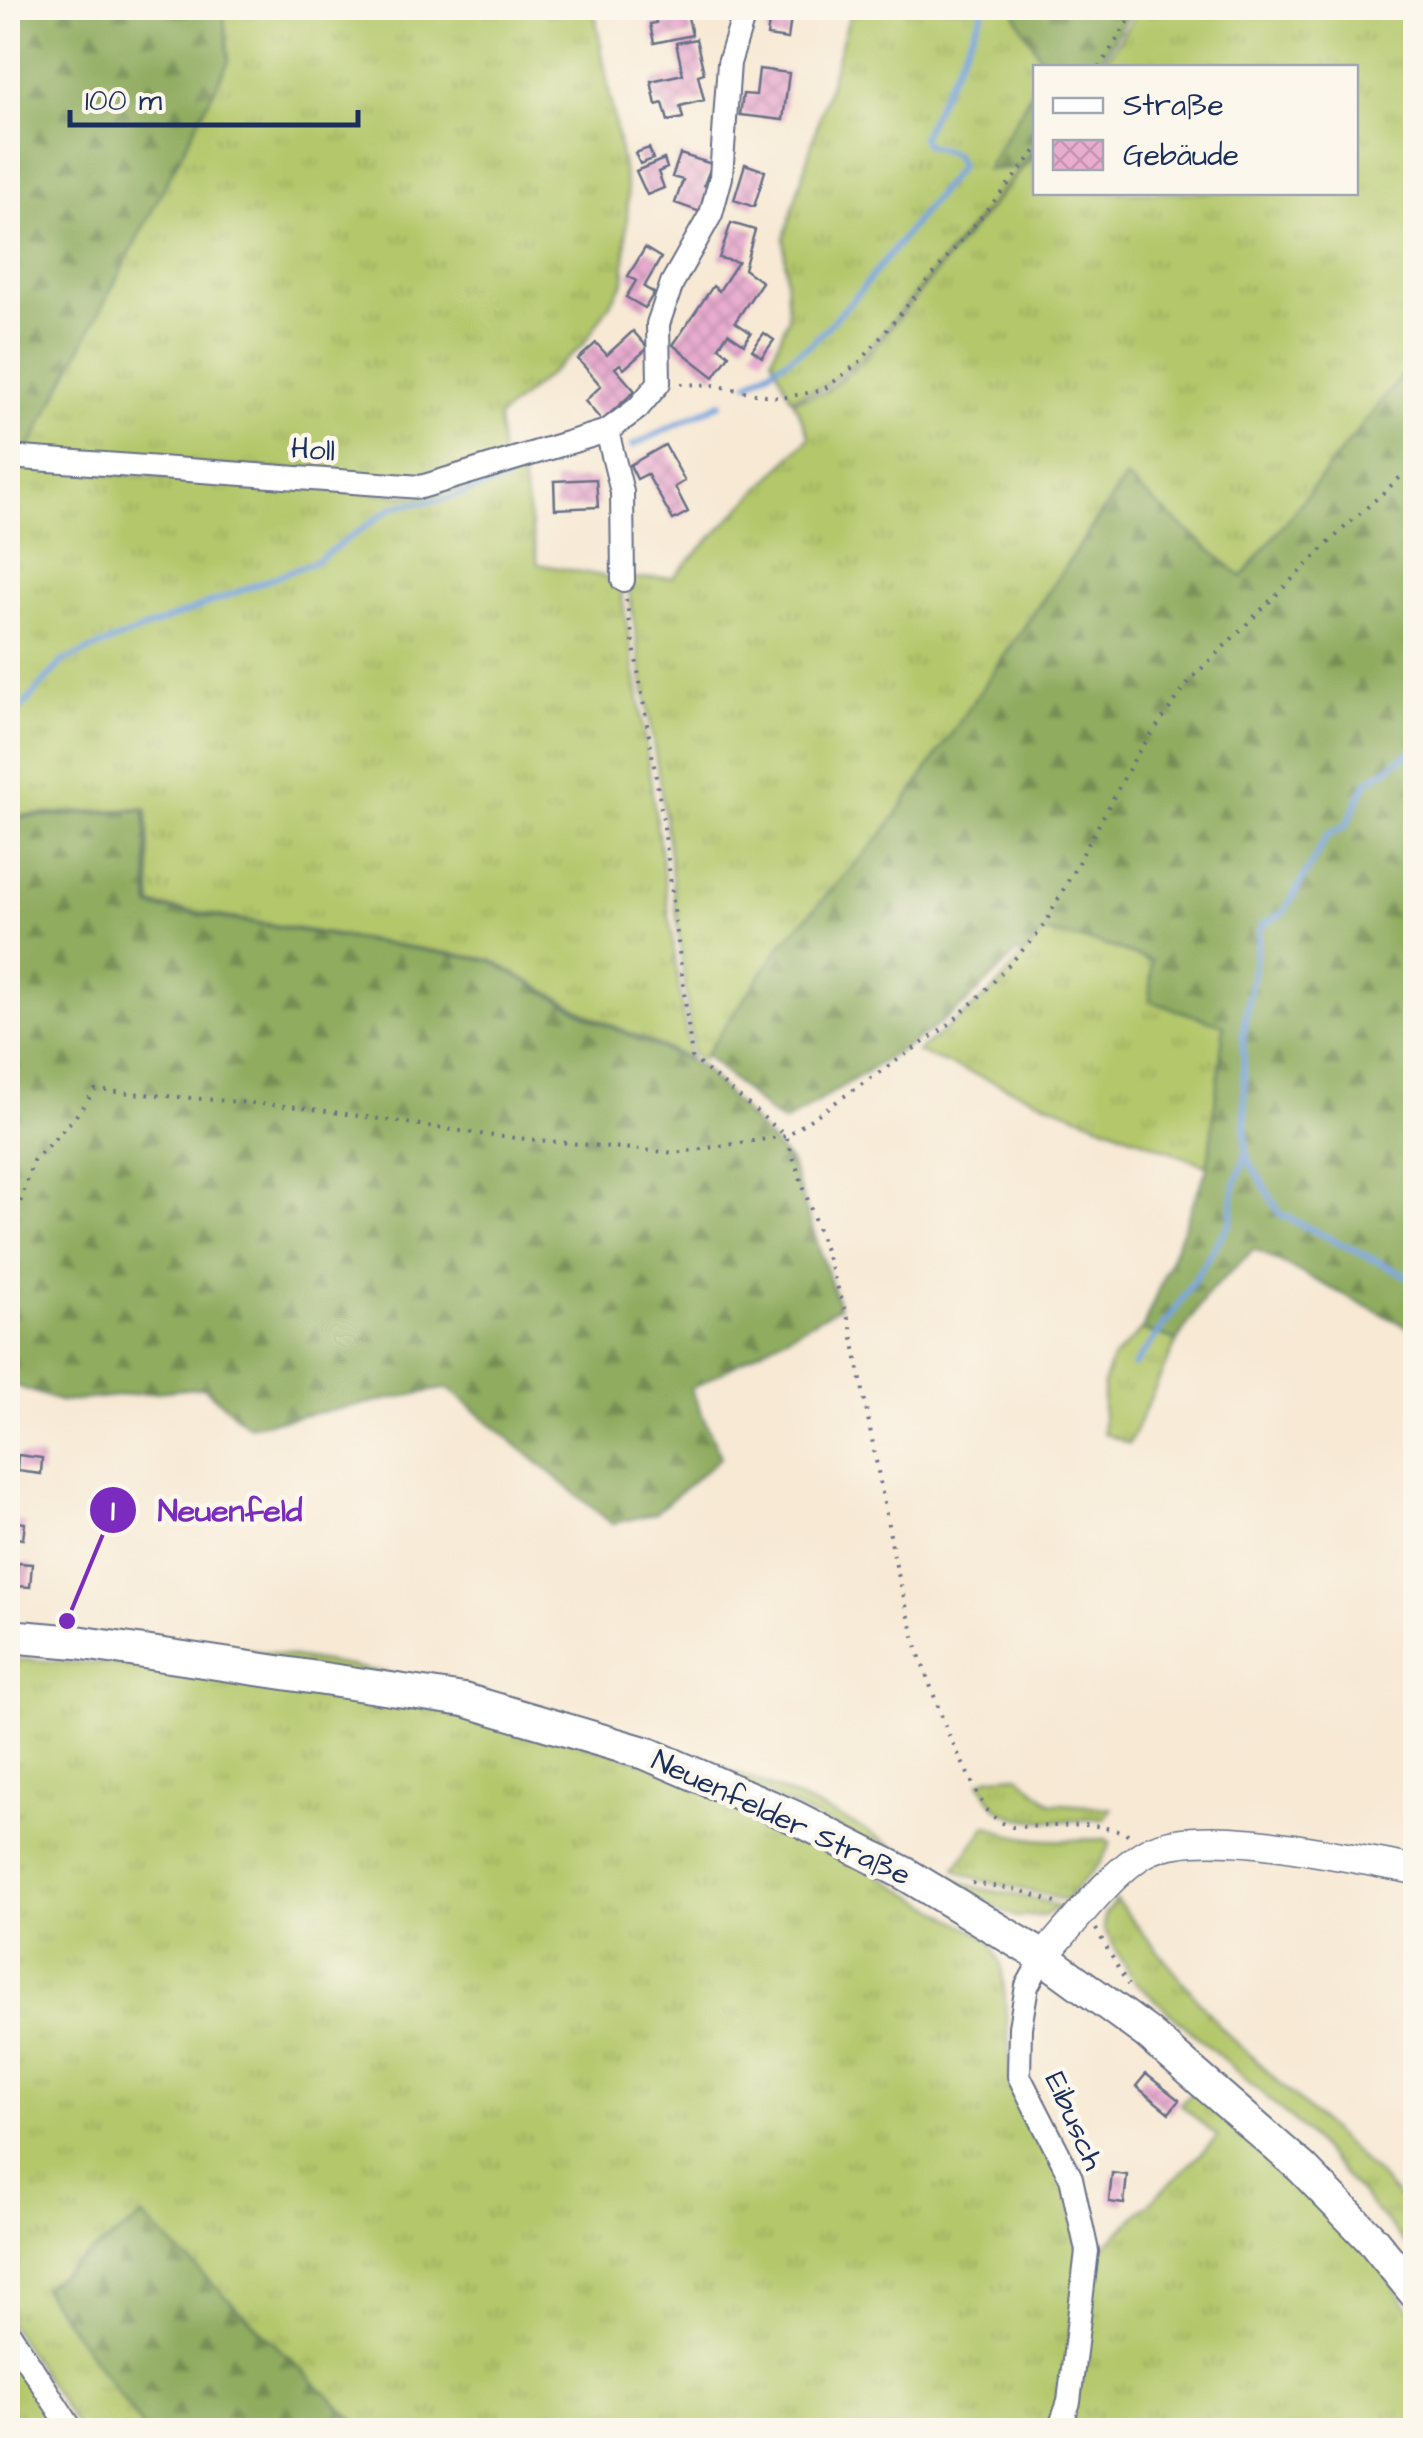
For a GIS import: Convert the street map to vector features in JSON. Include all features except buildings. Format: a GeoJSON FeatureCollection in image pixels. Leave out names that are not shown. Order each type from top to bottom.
{"type":"FeatureCollection","features":[{"type":"Feature","properties":{"kind":"main road","name":"Neuenfelder Straße"},"geometry":{"type":"LineString","coordinates":[[8,1636],[94,1644],[464,1700],[648,1754],[848,1844],[1043,1957],[1158,2042],[1252,2122],[1373,2240],[1416,2294]]}},
{"type":"Feature","properties":{"kind":"street"},"geometry":{"type":"LineString","coordinates":[[658,383],[658,324],[672,283],[711,214],[721,176],[730,63],[746,8]]}},
{"type":"Feature","properties":{"kind":"street","name":"Holl"},"geometry":{"type":"LineString","coordinates":[[8,457],[421,486],[607,432],[638,408],[658,383]]}},
{"type":"Feature","properties":{"kind":"street"},"geometry":{"type":"LineString","coordinates":[[607,432],[622,492],[623,580]]}},
{"type":"Feature","properties":{"kind":"street"},"geometry":{"type":"LineString","coordinates":[[1043,1957],[1099,1895],[1148,1852],[1187,1843],[1236,1839],[1416,1870]]}},
{"type":"Feature","properties":{"kind":"street","name":"Eibusch"},"geometry":{"type":"LineString","coordinates":[[1043,1957],[1027,1986],[1020,2027],[1019,2076],[1071,2178],[1086,2251],[1069,2402],[1059,2430]]}},
{"type":"Feature","properties":{"kind":"street"},"geometry":{"type":"LineString","coordinates":[[8,2331],[72,2430]]}},
{"type":"Feature","properties":{"kind":"path"},"geometry":{"type":"LineString","coordinates":[[1101,65],[1137,8]]}},
{"type":"Feature","properties":{"kind":"path"},"geometry":{"type":"LineString","coordinates":[[658,383],[712,384],[780,398],[823,390],[861,361],[1033,154]]}},
{"type":"Feature","properties":{"kind":"path"},"geometry":{"type":"LineString","coordinates":[[8,1242],[33,1161],[95,1090],[299,1107],[494,1136],[675,1153],[786,1136],[946,1027],[982,994],[1042,929],[1137,754],[1191,679],[1416,463]]}},
{"type":"Feature","properties":{"kind":"path"},"geometry":{"type":"LineString","coordinates":[[623,580],[663,819],[692,1058],[786,1136],[851,1328],[895,1562],[918,1652],[947,1731],[985,1809],[998,1821],[1012,1827],[1091,1826],[1125,1832],[1148,1852]]}},
{"type":"Feature","properties":{"kind":"green space"},"geometry":{"type":"Polygon","coordinates":[[[8,8],[223,8],[229,61],[26,455],[8,453],[8,8]]]}},
{"type":"Feature","properties":{"kind":"green space"},"geometry":{"type":"Polygon","coordinates":[[[223,8],[594,8],[628,196],[624,282],[583,345],[498,418],[502,462],[402,477],[26,455],[229,61],[223,8]]]}},
{"type":"Feature","properties":{"kind":"green space"},"geometry":{"type":"Polygon","coordinates":[[[844,8],[1012,8],[1045,65],[1033,65],[1033,89],[987,169],[1021,167],[860,359],[822,388],[791,398],[772,358],[788,318],[784,238],[851,11],[844,8]]]}},
{"type":"Feature","properties":{"kind":"green space"},"geometry":{"type":"Polygon","coordinates":[[[1012,8],[1134,8],[1098,65],[1045,65],[1012,8]]]}},
{"type":"Feature","properties":{"kind":"green space"},"geometry":{"type":"Polygon","coordinates":[[[1140,8],[1415,8],[1415,359],[1241,578],[1125,478],[884,833],[783,943],[702,1060],[693,1056],[665,817],[627,579],[673,577],[810,437],[793,400],[824,392],[862,362],[1033,155],[1033,195],[1358,195],[1358,65],[1102,65],[1140,8]]]}},
{"type":"Feature","properties":{"kind":"green space"},"geometry":{"type":"Polygon","coordinates":[[[1033,89],[1033,152],[1021,167],[986,170],[1033,89]]]}},
{"type":"Feature","properties":{"kind":"green space"},"geometry":{"type":"Polygon","coordinates":[[[1415,359],[1415,1331],[1254,1249],[1208,1293],[1177,1341],[1142,1330],[1208,1166],[1224,1025],[1150,1001],[1151,961],[1099,943],[1043,932],[1022,956],[1018,952],[966,1003],[928,1033],[785,1122],[773,1116],[705,1055],[783,943],[884,833],[1126,478],[1242,577],[1415,359]]]}},
{"type":"Feature","properties":{"kind":"green space"},"geometry":{"type":"Polygon","coordinates":[[[8,466],[419,496],[520,467],[538,564],[619,579],[689,1058],[595,1018],[491,960],[152,905],[147,808],[8,816],[8,466]]]}},
{"type":"Feature","properties":{"kind":"green space"},"geometry":{"type":"Polygon","coordinates":[[[145,810],[150,907],[491,961],[594,1020],[701,1066],[790,1162],[839,1307],[691,1389],[721,1457],[655,1513],[612,1524],[448,1388],[248,1426],[204,1387],[62,1402],[8,1383],[8,818],[145,810]]]}},
{"type":"Feature","properties":{"kind":"green space"},"geometry":{"type":"Polygon","coordinates":[[[1043,932],[1099,943],[1151,961],[1150,1001],[1224,1025],[1208,1166],[917,1052],[991,993],[1043,932]]]}},
{"type":"Feature","properties":{"kind":"green space"},"geometry":{"type":"Polygon","coordinates":[[[1142,1330],[1177,1341],[1129,1444],[1103,1433],[1103,1384],[1112,1359],[1142,1330]]]}},
{"type":"Feature","properties":{"kind":"green space"},"geometry":{"type":"Polygon","coordinates":[[[179,1641],[388,1673],[590,1722],[657,1743],[794,1797],[963,1883],[1058,1907],[1044,1916],[1016,1917],[932,1872],[713,1769],[179,1645],[179,1641]]]}},
{"type":"Feature","properties":{"kind":"green space"},"geometry":{"type":"Polygon","coordinates":[[[8,1659],[168,1667],[498,1719],[644,1762],[840,1853],[990,1940],[1002,1968],[1012,2081],[1066,2180],[1080,2249],[1064,2401],[1052,2430],[364,2430],[142,2217],[42,2288],[145,2430],[79,2430],[8,2322],[8,1659]]]}},
{"type":"Feature","properties":{"kind":"green space"},"geometry":{"type":"Polygon","coordinates":[[[1018,1775],[1051,1803],[1112,1808],[1105,1819],[1036,1821],[1010,1815],[993,1804],[980,1782],[990,1777],[1018,1775]]]}},
{"type":"Feature","properties":{"kind":"green space"},"geometry":{"type":"Polygon","coordinates":[[[987,1825],[1016,1836],[1106,1839],[1111,1843],[1100,1863],[1064,1901],[981,1880],[955,1869],[987,1825]]]}},
{"type":"Feature","properties":{"kind":"green space"},"geometry":{"type":"Polygon","coordinates":[[[1116,1900],[1222,2029],[1376,2173],[1415,2216],[1415,2254],[1303,2129],[1134,1981],[1104,1929],[1105,1914],[1116,1900]]]}},
{"type":"Feature","properties":{"kind":"green space"},"geometry":{"type":"Polygon","coordinates":[[[1194,2089],[1369,2250],[1415,2318],[1415,2430],[1065,2430],[1091,2259],[1218,2137],[1180,2104],[1194,2089]]]}},
{"type":"Feature","properties":{"kind":"green space"},"geometry":{"type":"Polygon","coordinates":[[[143,2217],[364,2430],[145,2430],[42,2288],[143,2217]]]}},
{"type":"Feature","properties":{"kind":"green space"},"geometry":{"type":"Polygon","coordinates":[[[8,2346],[63,2430],[8,2430],[8,2346]]]}},
{"type":"Feature","properties":{"kind":"waterway"},"geometry":{"type":"LineString","coordinates":[[749,383],[811,344],[858,294],[960,166],[955,154],[926,145],[922,136],[985,8]]}},
{"type":"Feature","properties":{"kind":"waterway"},"geometry":{"type":"LineString","coordinates":[[632,446],[721,403]]}},
{"type":"Feature","properties":{"kind":"waterway"},"geometry":{"type":"LineString","coordinates":[[8,723],[63,661],[316,561],[395,506],[446,499],[507,480]]}},
{"type":"Feature","properties":{"kind":"waterway"},"geometry":{"type":"LineString","coordinates":[[1416,749],[1367,782],[1346,826],[1327,836],[1285,911],[1261,926],[1243,1032],[1246,1155],[1280,1214],[1416,1280]]}},
{"type":"Feature","properties":{"kind":"waterway"},"geometry":{"type":"LineString","coordinates":[[1134,1366],[1172,1315],[1231,1221],[1235,1184],[1246,1155]]}},
{"type":"Feature","properties":{"kind":"place","name":"Neuenfeld"},"geometry":{"type":"Point","coordinates":[67,1621]}}]}
